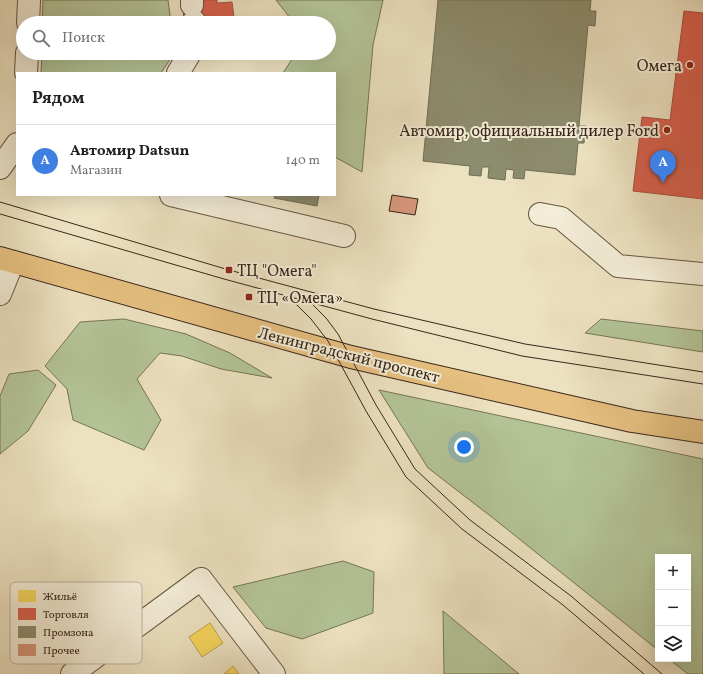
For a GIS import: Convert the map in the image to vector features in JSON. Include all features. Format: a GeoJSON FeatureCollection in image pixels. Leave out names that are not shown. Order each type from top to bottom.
{"type":"FeatureCollection","features":[{"type":"Feature","properties":{"kind":"main road","name":"Ленинградский проспект"},"geometry":{"type":"LineString","coordinates":[[7,260],[351,357],[632,421],[703,432]]}},
{"type":"Feature","properties":{"kind":"street"},"geometry":{"type":"LineString","coordinates":[[28,16],[29,0]]}},
{"type":"Feature","properties":{"kind":"street"},"geometry":{"type":"LineString","coordinates":[[26,72],[27,60]]}},
{"type":"Feature","properties":{"kind":"street"},"geometry":{"type":"LineString","coordinates":[[179,72],[186,60]]}},
{"type":"Feature","properties":{"kind":"street"},"geometry":{"type":"LineString","coordinates":[[0,168],[16,145]]}},
{"type":"Feature","properties":{"kind":"street"},"geometry":{"type":"LineString","coordinates":[[0,172],[16,162]]}},
{"type":"Feature","properties":{"kind":"street"},"geometry":{"type":"LineString","coordinates":[[0,172],[16,169]]}},
{"type":"Feature","properties":{"kind":"street"},"geometry":{"type":"LineString","coordinates":[[175,196],[344,236]]}},
{"type":"Feature","properties":{"kind":"street"},"geometry":{"type":"LineString","coordinates":[[540,214],[561,218],[618,266],[703,274]]}},
{"type":"Feature","properties":{"kind":"street"},"geometry":{"type":"LineString","coordinates":[[0,294],[7,260]]}},
{"type":"Feature","properties":{"kind":"street"},"geometry":{"type":"LineString","coordinates":[[142,622],[201,579],[274,674]]}},
{"type":"Feature","properties":{"kind":"street"},"geometry":{"type":"LineString","coordinates":[[72,674],[86,664]]}},
{"type":"Feature","properties":{"kind":"green space"},"geometry":{"type":"Polygon","coordinates":[[[43,0],[168,0],[170,16],[42,16],[43,0]]]}},
{"type":"Feature","properties":{"kind":"green space"},"geometry":{"type":"Polygon","coordinates":[[[276,0],[383,0],[373,45],[362,172],[336,158],[336,72],[284,72],[291,60],[336,60],[336,16],[289,16],[276,0]]]}},
{"type":"Feature","properties":{"kind":"green space"},"geometry":{"type":"Polygon","coordinates":[[[42,60],[169,60],[162,72],[41,72],[42,60]]]}},
{"type":"Feature","properties":{"kind":"green space"},"geometry":{"type":"Polygon","coordinates":[[[124,319],[186,334],[230,353],[272,378],[221,369],[182,356],[160,353],[137,379],[161,420],[144,450],[73,420],[67,389],[45,366],[80,322],[124,319]]]}},
{"type":"Feature","properties":{"kind":"green space"},"geometry":{"type":"Polygon","coordinates":[[[601,319],[703,331],[703,352],[585,333],[601,319]]]}},
{"type":"Feature","properties":{"kind":"green space"},"geometry":{"type":"Polygon","coordinates":[[[38,370],[56,385],[28,431],[0,454],[0,396],[9,374],[38,370]]]}},
{"type":"Feature","properties":{"kind":"green space"},"geometry":{"type":"Polygon","coordinates":[[[379,390],[703,459],[703,674],[688,674],[673,662],[691,662],[691,554],[655,554],[655,648],[428,468],[379,390]]]}},
{"type":"Feature","properties":{"kind":"green space"},"geometry":{"type":"Polygon","coordinates":[[[343,561],[374,572],[373,613],[302,639],[266,628],[233,587],[343,561]]]}},
{"type":"Feature","properties":{"kind":"green space"},"geometry":{"type":"Polygon","coordinates":[[[443,611],[519,674],[444,674],[443,611]]]}},
{"type":"Feature","properties":{"kind":"building: Жильё"},"geometry":{"type":"Polygon","coordinates":[[[210,623],[223,643],[202,657],[189,637],[210,623]]]}},
{"type":"Feature","properties":{"kind":"building: Жильё"},"geometry":{"type":"Polygon","coordinates":[[[233,666],[239,674],[224,674],[233,666]]]}},
{"type":"Feature","properties":{"kind":"building: Торговля"},"geometry":{"type":"Polygon","coordinates":[[[199,0],[217,0],[217,3],[232,2],[234,16],[184,16],[183,6],[199,0]]]}},
{"type":"Feature","properties":{"kind":"building: Торговля","name":"Омега"},"geometry":{"type":"Polygon","coordinates":[[[684,11],[703,13],[703,199],[633,191],[642,117],[670,120],[684,11]]]}},
{"type":"Feature","properties":{"kind":"building: Промзона"},"geometry":{"type":"Polygon","coordinates":[[[438,0],[591,0],[590,11],[596,11],[595,26],[588,25],[579,126],[586,126],[584,143],[578,143],[575,175],[525,170],[524,179],[513,178],[514,170],[506,169],[505,180],[488,178],[489,167],[482,167],[481,176],[469,175],[470,166],[423,161],[438,0]]]}},
{"type":"Feature","properties":{"kind":"building: Промзона"},"geometry":{"type":"Polygon","coordinates":[[[275,196],[319,196],[317,206],[274,198],[275,196]]]}},
{"type":"Feature","properties":{"kind":"building: Прочее"},"geometry":{"type":"Polygon","coordinates":[[[392,195],[418,199],[415,215],[389,211],[392,195]]]}},
{"type":"Feature","properties":{"kind":"tram line"},"geometry":{"type":"LineString","coordinates":[[0,202],[229,270],[374,309],[525,344],[703,372]]}},
{"type":"Feature","properties":{"kind":"tram line"},"geometry":{"type":"LineString","coordinates":[[0,214],[224,279],[372,319],[522,356],[703,384]]}},
{"type":"Feature","properties":{"kind":"tram line"},"geometry":{"type":"LineString","coordinates":[[286,298],[297,305],[311,319],[328,341],[366,411],[406,477],[462,529],[563,605],[644,674]]}},
{"type":"Feature","properties":{"kind":"tram line"},"geometry":{"type":"LineString","coordinates":[[311,303],[326,318],[338,334],[376,405],[415,469],[470,520],[571,596],[662,674]]}},
{"type":"Feature","properties":{"kind":"place","name":"Омега"},"geometry":{"type":"Point","coordinates":[690,65]}},
{"type":"Feature","properties":{"kind":"place","name":"Автомир, официальный дилер Ford"},"geometry":{"type":"Point","coordinates":[667,130]}},
{"type":"Feature","properties":{"kind":"place","name":"Автомир Datsun"},"geometry":{"type":"Point","coordinates":[663,183]}},
{"type":"Feature","properties":{"kind":"place","name":"ТЦ \"Омега\""},"geometry":{"type":"Point","coordinates":[229,270]}},
{"type":"Feature","properties":{"kind":"place","name":"ТЦ «Омега»"},"geometry":{"type":"Point","coordinates":[249,297]}}]}
